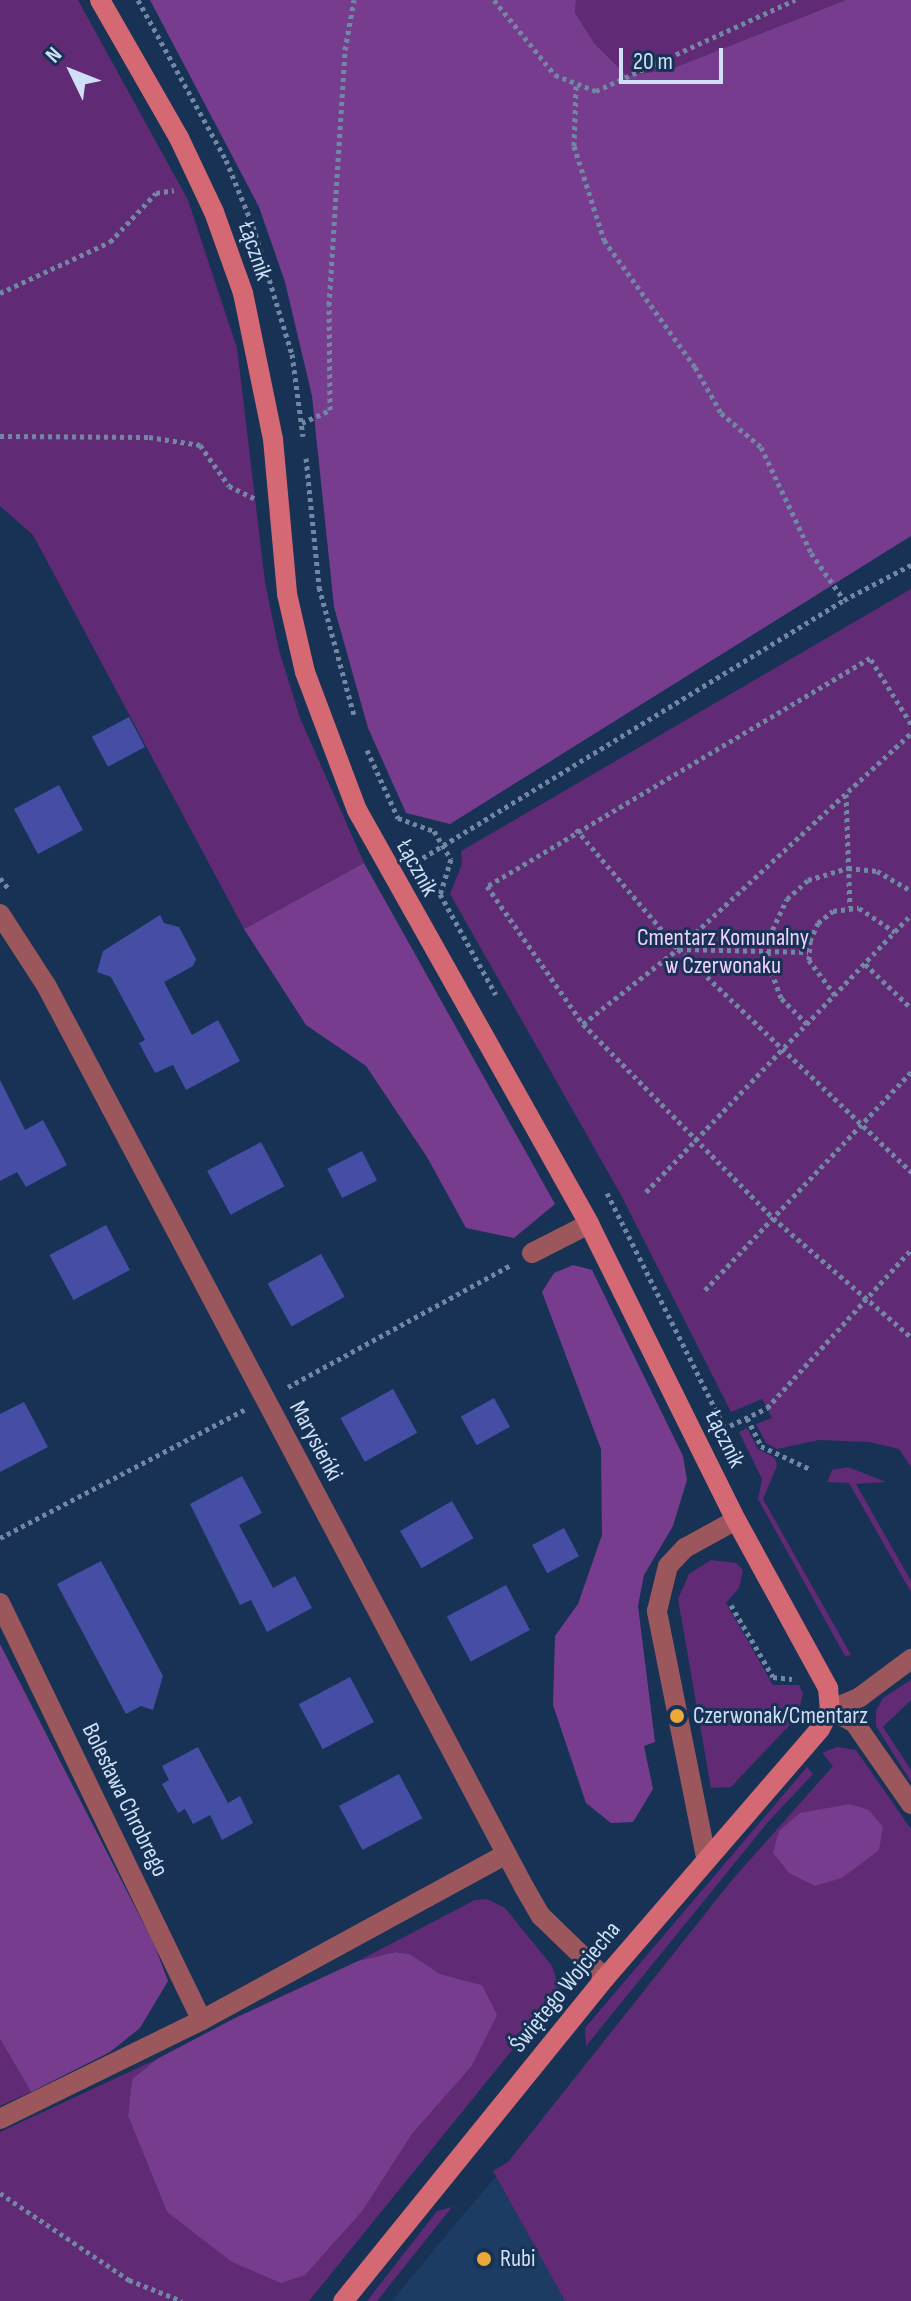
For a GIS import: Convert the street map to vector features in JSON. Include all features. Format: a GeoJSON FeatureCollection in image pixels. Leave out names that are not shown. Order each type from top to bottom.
{"type":"FeatureCollection","features":[{"type":"Feature","properties":{"kind":"street","name":"Łącznik"},"geometry":{"type":"LineString","coordinates":[[100,0],[201,185],[243,293],[260,359],[287,594],[305,672],[327,739],[391,876],[589,1224],[736,1520],[818,1667],[830,1710]]}},
{"type":"Feature","properties":{"kind":"street","name":"Marysieńki"},"geometry":{"type":"LineString","coordinates":[[0,914],[46,985],[541,1916],[605,1978]]}},
{"type":"Feature","properties":{"kind":"street"},"geometry":{"type":"LineString","coordinates":[[532,1253],[589,1224]]}},
{"type":"Feature","properties":{"kind":"street"},"geometry":{"type":"LineString","coordinates":[[706,1857],[657,1611],[668,1566],[685,1548],[736,1520]]}},
{"type":"Feature","properties":{"kind":"street","name":"Bolesława Chrobrego"},"geometry":{"type":"LineString","coordinates":[[0,1603],[202,2020]]}},
{"type":"Feature","properties":{"kind":"street"},"geometry":{"type":"LineString","coordinates":[[830,1710],[860,1697],[911,1659]]}},
{"type":"Feature","properties":{"kind":"street"},"geometry":{"type":"LineString","coordinates":[[830,1710],[854,1722],[911,1804]]}},
{"type":"Feature","properties":{"kind":"street","name":"Świętego Wojciecha"},"geometry":{"type":"LineString","coordinates":[[343,2301],[605,1978],[706,1857],[820,1729],[830,1710]]}},
{"type":"Feature","properties":{"kind":"street"},"geometry":{"type":"LineString","coordinates":[[0,2119],[202,2020],[506,1854]]}},
{"type":"Feature","properties":{"kind":"path"},"geometry":{"type":"LineString","coordinates":[[138,0],[226,160],[253,226],[292,354],[319,587],[356,722]]}},
{"type":"Feature","properties":{"kind":"path"},"geometry":{"type":"LineString","coordinates":[[302,423],[330,410],[329,305],[345,50],[354,0]]}},
{"type":"Feature","properties":{"kind":"path"},"geometry":{"type":"LineString","coordinates":[[494,0],[555,75],[576,86],[596,91],[795,0]]}},
{"type":"Feature","properties":{"kind":"path"},"geometry":{"type":"LineString","coordinates":[[576,86],[574,146],[604,240],[695,367],[721,413],[761,447],[811,553],[844,600]]}},
{"type":"Feature","properties":{"kind":"path"},"geometry":{"type":"LineString","coordinates":[[0,293],[110,242],[156,193],[201,185]]}},
{"type":"Feature","properties":{"kind":"path"},"geometry":{"type":"LineString","coordinates":[[0,436],[106,435],[200,445],[229,486],[248,497],[277,500]]}},
{"type":"Feature","properties":{"kind":"path"},"geometry":{"type":"LineString","coordinates":[[391,876],[444,847],[844,600],[911,565]]}},
{"type":"Feature","properties":{"kind":"path"},"geometry":{"type":"LineString","coordinates":[[911,724],[870,658],[576,829],[487,886],[583,1024],[773,1218],[911,1337]]}},
{"type":"Feature","properties":{"kind":"path"},"geometry":{"type":"LineString","coordinates":[[583,1024],[678,949],[911,733]]}},
{"type":"Feature","properties":{"kind":"path"},"geometry":{"type":"LineString","coordinates":[[361,736],[398,818],[434,831],[451,859],[440,894],[500,1003]]}},
{"type":"Feature","properties":{"kind":"path"},"geometry":{"type":"LineString","coordinates":[[846,793],[850,907]]}},
{"type":"Feature","properties":{"kind":"path"},"geometry":{"type":"LineString","coordinates":[[576,829],[678,949],[911,1172]]}},
{"type":"Feature","properties":{"kind":"path"},"geometry":{"type":"LineString","coordinates":[[807,1024],[781,998],[768,951],[779,911],[797,889],[821,874],[848,868],[877,871],[911,891]]}},
{"type":"Feature","properties":{"kind":"path"},"geometry":{"type":"LineString","coordinates":[[835,995],[813,970],[808,952],[818,923],[850,907],[875,914],[895,932]]}},
{"type":"Feature","properties":{"kind":"path"},"geometry":{"type":"LineString","coordinates":[[646,1192],[911,915]]}},
{"type":"Feature","properties":{"kind":"path"},"geometry":{"type":"LineString","coordinates":[[678,949],[808,952]]}},
{"type":"Feature","properties":{"kind":"path"},"geometry":{"type":"LineString","coordinates":[[865,964],[911,1008]]}},
{"type":"Feature","properties":{"kind":"path"},"geometry":{"type":"LineString","coordinates":[[705,1290],[911,1072]]}},
{"type":"Feature","properties":{"kind":"path"},"geometry":{"type":"LineString","coordinates":[[604,1188],[737,1453]]}},
{"type":"Feature","properties":{"kind":"path"},"geometry":{"type":"LineString","coordinates":[[696,1441],[767,1408],[911,1250]]}},
{"type":"Feature","properties":{"kind":"path"},"geometry":{"type":"LineString","coordinates":[[747,1418],[761,1446],[810,1469]]}},
{"type":"Feature","properties":{"kind":"path"},"geometry":{"type":"LineString","coordinates":[[731,1605],[773,1677],[801,1679]]}},
{"type":"Feature","properties":{"kind":"path"},"geometry":{"type":"LineString","coordinates":[[0,2193],[129,2280],[182,2301]]}},
{"type":"Feature","properties":{"kind":"shaded area"},"geometry":{"type":"Polygon","coordinates":[[[150,0],[576,0],[575,13],[595,44],[627,76],[671,69],[846,0],[911,0],[911,536],[450,824],[406,813],[368,728],[334,607],[312,396],[285,282],[259,207],[150,0]]]}},
{"type":"Feature","properties":{"kind":"shaded area"},"geometry":{"type":"Polygon","coordinates":[[[364,863],[555,1204],[514,1238],[466,1228],[427,1157],[366,1066],[306,1025],[244,929],[364,863]]]}},
{"type":"Feature","properties":{"kind":"shaded area"},"geometry":{"type":"Polygon","coordinates":[[[573,1265],[592,1270],[683,1456],[687,1480],[673,1526],[644,1575],[638,1606],[655,1742],[644,1746],[653,1789],[633,1822],[611,1823],[586,1803],[553,1705],[555,1636],[578,1604],[602,1535],[601,1449],[542,1292],[554,1273],[573,1265]]]}},
{"type":"Feature","properties":{"kind":"shaded area"},"geometry":{"type":"Polygon","coordinates":[[[0,1644],[154,1944],[168,1981],[140,2028],[110,2052],[31,2092],[0,2039],[0,1644]]]}},
{"type":"Feature","properties":{"kind":"shaded area"},"geometry":{"type":"Polygon","coordinates":[[[850,1804],[869,1810],[883,1827],[879,1850],[842,1878],[815,1886],[789,1873],[773,1853],[779,1831],[800,1813],[850,1804]]]}},
{"type":"Feature","properties":{"kind":"shaded area"},"geometry":{"type":"Polygon","coordinates":[[[395,1952],[410,1954],[440,1974],[482,1985],[497,2015],[471,2067],[412,2134],[363,2210],[305,2275],[281,2283],[232,2262],[167,2212],[128,2116],[132,2079],[157,2059],[233,2019],[358,1961],[395,1952]]]}},
{"type":"Feature","properties":{"kind":"shaded area","name":"Rubi"},"geometry":{"type":"Polygon","coordinates":[[[496,2177],[565,2301],[392,2301],[462,2216],[496,2177]]]}},
{"type":"Feature","properties":{"kind":"green space"},"geometry":{"type":"Polygon","coordinates":[[[0,0],[78,0],[188,200],[237,348],[265,582],[279,650],[300,718],[364,863],[244,929],[33,535],[0,506],[0,0]]]}},
{"type":"Feature","properties":{"kind":"green space"},"geometry":{"type":"Polygon","coordinates":[[[576,0],[846,0],[671,69],[627,76],[595,44],[575,13],[576,0]]]}},
{"type":"Feature","properties":{"kind":"green space","name":"Cmentarz Komunalny w Czerwonaku"},"geometry":{"type":"Polygon","coordinates":[[[911,589],[911,1467],[899,1449],[869,1442],[819,1440],[777,1449],[766,1443],[756,1424],[772,1418],[762,1399],[731,1412],[621,1195],[450,894],[462,864],[461,851],[911,589]]]}},
{"type":"Feature","properties":{"kind":"green space"},"geometry":{"type":"Polygon","coordinates":[[[747,1428],[758,1449],[775,1458],[777,1466],[763,1499],[851,1655],[845,1656],[758,1499],[762,1479],[739,1432],[747,1428]]]}},
{"type":"Feature","properties":{"kind":"green space"},"geometry":{"type":"Polygon","coordinates":[[[848,1467],[886,1482],[856,1484],[911,1581],[911,1592],[849,1483],[827,1482],[832,1470],[848,1467]]]}},
{"type":"Feature","properties":{"kind":"green space"},"geometry":{"type":"Polygon","coordinates":[[[711,1560],[736,1563],[743,1570],[739,1588],[726,1603],[773,1685],[799,1685],[803,1693],[798,1716],[731,1787],[711,1788],[678,1599],[689,1574],[711,1560]]]}},
{"type":"Feature","properties":{"kind":"green space"},"geometry":{"type":"Polygon","coordinates":[[[911,1680],[911,1700],[883,1727],[911,1770],[911,1782],[876,1726],[876,1711],[883,1698],[911,1680]]]}},
{"type":"Feature","properties":{"kind":"green space"},"geometry":{"type":"Polygon","coordinates":[[[837,1747],[856,1750],[911,1829],[911,2301],[565,2301],[493,2171],[508,2162],[732,1880],[833,1766],[822,1753],[837,1747]]]}},
{"type":"Feature","properties":{"kind":"green space"},"geometry":{"type":"Polygon","coordinates":[[[807,1767],[813,1774],[768,1822],[586,2046],[585,2028],[807,1767]]]}},
{"type":"Feature","properties":{"kind":"green space"},"geometry":{"type":"Polygon","coordinates":[[[487,1899],[505,1908],[552,1966],[560,1991],[309,2301],[0,2301],[0,2132],[157,2059],[132,2079],[128,2116],[167,2212],[188,2226],[363,2210],[412,2134],[471,2067],[482,1985],[440,1974],[410,1954],[395,1952],[358,1961],[475,1900],[487,1899]]]}},
{"type":"Feature","properties":{"kind":"green space"},"geometry":{"type":"Polygon","coordinates":[[[0,2039],[31,2092],[0,2106],[0,2039]]]}},
{"type":"Feature","properties":{"kind":"green space"},"geometry":{"type":"Polygon","coordinates":[[[452,2207],[377,2301],[367,2301],[437,2211],[452,2207]]]}},
{"type":"Feature","properties":{"kind":"building"},"geometry":{"type":"Polygon","coordinates":[[[129,717],[145,747],[108,767],[92,737],[129,717]]]}},
{"type":"Feature","properties":{"kind":"building"},"geometry":{"type":"Polygon","coordinates":[[[59,785],[83,830],[38,854],[14,809],[59,785]]]}},
{"type":"Feature","properties":{"kind":"building"},"geometry":{"type":"Polygon","coordinates":[[[160,915],[164,923],[179,927],[196,959],[193,966],[164,982],[192,1035],[218,1020],[240,1061],[186,1090],[173,1065],[155,1073],[139,1043],[145,1040],[111,977],[97,972],[103,951],[160,915]]]}},
{"type":"Feature","properties":{"kind":"building"},"geometry":{"type":"Polygon","coordinates":[[[0,1080],[25,1130],[43,1120],[67,1165],[26,1187],[17,1172],[0,1181],[0,1080]]]}},
{"type":"Feature","properties":{"kind":"building"},"geometry":{"type":"Polygon","coordinates":[[[261,1142],[284,1186],[231,1215],[207,1171],[261,1142]]]}},
{"type":"Feature","properties":{"kind":"building"},"geometry":{"type":"Polygon","coordinates":[[[362,1151],[377,1180],[342,1198],[327,1169],[362,1151]]]}},
{"type":"Feature","properties":{"kind":"building"},"geometry":{"type":"Polygon","coordinates":[[[106,1225],[130,1270],[73,1300],[49,1255],[106,1225]]]}},
{"type":"Feature","properties":{"kind":"building"},"geometry":{"type":"Polygon","coordinates":[[[321,1254],[345,1297],[291,1326],[268,1284],[321,1254]]]}},
{"type":"Feature","properties":{"kind":"building"},"geometry":{"type":"Polygon","coordinates":[[[393,1389],[417,1433],[365,1462],[341,1418],[393,1389]]]}},
{"type":"Feature","properties":{"kind":"building"},"geometry":{"type":"Polygon","coordinates":[[[494,1398],[510,1427],[477,1445],[461,1416],[494,1398]]]}},
{"type":"Feature","properties":{"kind":"building"},"geometry":{"type":"Polygon","coordinates":[[[24,1402],[48,1447],[0,1472],[0,1414],[24,1402]]]}},
{"type":"Feature","properties":{"kind":"building"},"geometry":{"type":"Polygon","coordinates":[[[242,1476],[262,1513],[239,1525],[273,1588],[295,1576],[312,1608],[267,1632],[251,1600],[240,1605],[190,1504],[242,1476]]]}},
{"type":"Feature","properties":{"kind":"building"},"geometry":{"type":"Polygon","coordinates":[[[452,1501],[474,1538],[422,1568],[400,1531],[452,1501]]]}},
{"type":"Feature","properties":{"kind":"building"},"geometry":{"type":"Polygon","coordinates":[[[564,1528],[579,1556],[547,1573],[532,1545],[564,1528]]]}},
{"type":"Feature","properties":{"kind":"building"},"geometry":{"type":"Polygon","coordinates":[[[101,1561],[163,1676],[153,1710],[141,1706],[126,1714],[57,1584],[101,1561]]]}},
{"type":"Feature","properties":{"kind":"building"},"geometry":{"type":"Polygon","coordinates":[[[506,1585],[530,1630],[471,1661],[447,1616],[506,1585]]]}},
{"type":"Feature","properties":{"kind":"building"},"geometry":{"type":"Polygon","coordinates":[[[350,1677],[374,1722],[323,1749],[299,1704],[350,1677]]]}},
{"type":"Feature","properties":{"kind":"building"},"geometry":{"type":"Polygon","coordinates":[[[198,1747],[228,1803],[240,1796],[253,1823],[222,1840],[210,1815],[193,1824],[185,1809],[178,1813],[162,1784],[169,1780],[162,1766],[198,1747]]]}},
{"type":"Feature","properties":{"kind":"building"},"geometry":{"type":"Polygon","coordinates":[[[399,1774],[422,1818],[362,1850],[339,1806],[399,1774]]]}},
{"type":"Feature","properties":{"kind":"place","name":"Czerwonak/Cmentarz"},"geometry":{"type":"Point","coordinates":[677,1716]}},
{"type":"Feature","properties":{"kind":"place","name":"Rubi"},"geometry":{"type":"Point","coordinates":[484,2259]}}]}
